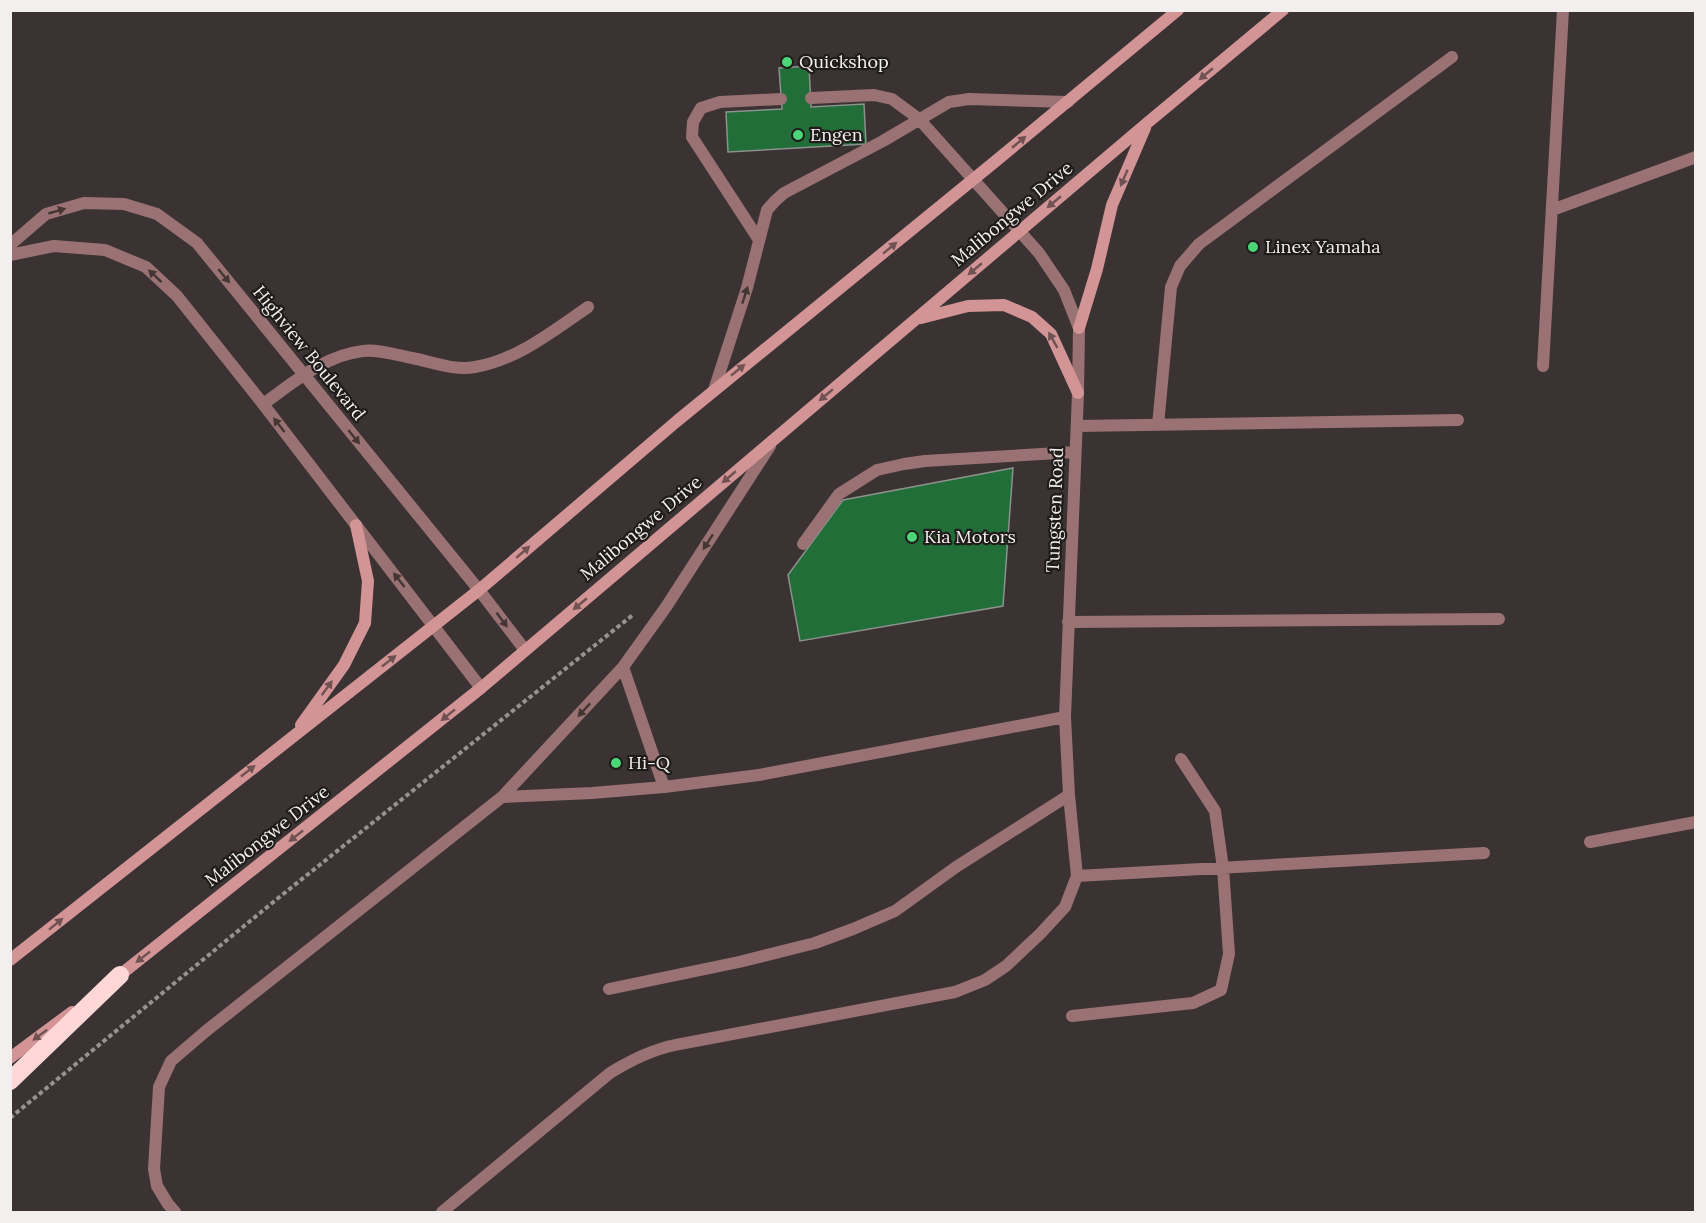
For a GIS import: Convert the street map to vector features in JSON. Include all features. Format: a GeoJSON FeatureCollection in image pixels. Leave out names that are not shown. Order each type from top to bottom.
{"type":"FeatureCollection","features":[{"type":"Feature","properties":{"kind":"highway"},"geometry":{"type":"LineString","coordinates":[[10,1081],[120,975]]}},
{"type":"Feature","properties":{"kind":"main road"},"geometry":{"type":"LineString","coordinates":[[10,960],[479,590],[714,390],[1178,10]]}},
{"type":"Feature","properties":{"kind":"main road","name":"Malibongwe Drive"},"geometry":{"type":"LineString","coordinates":[[10,1058],[120,975],[481,688],[1283,10]]}},
{"type":"Feature","properties":{"kind":"main road"},"geometry":{"type":"LineString","coordinates":[[1079,328],[1097,269],[1112,205],[1146,124]]}},
{"type":"Feature","properties":{"kind":"main road"},"geometry":{"type":"LineString","coordinates":[[916,319],[968,306],[1004,305],[1032,317],[1052,334],[1078,393]]}},
{"type":"Feature","properties":{"kind":"main road"},"geometry":{"type":"LineString","coordinates":[[293,736],[344,665],[365,623],[368,581],[356,525]]}},
{"type":"Feature","properties":{"kind":"street"},"geometry":{"type":"LineString","coordinates":[[1543,366],[1563,10]]}},
{"type":"Feature","properties":{"kind":"street"},"geometry":{"type":"LineString","coordinates":[[1158,425],[1171,287],[1180,266],[1199,244],[1452,57]]}},
{"type":"Feature","properties":{"kind":"street","name":"Tungsten Road"},"geometry":{"type":"LineString","coordinates":[[811,98],[874,94],[892,99],[919,119],[1039,253],[1064,290],[1079,328],[1065,717],[1069,795],[1077,876]]}},
{"type":"Feature","properties":{"kind":"street"},"geometry":{"type":"LineString","coordinates":[[759,240],[692,137],[693,122],[701,108],[720,102],[782,99]]}},
{"type":"Feature","properties":{"kind":"street"},"geometry":{"type":"LineString","coordinates":[[714,390],[747,288],[767,210],[774,201],[784,193],[883,141],[949,102],[969,99],[1068,102]]}},
{"type":"Feature","properties":{"kind":"street"},"geometry":{"type":"LineString","coordinates":[[1552,210],[1695,157]]}},
{"type":"Feature","properties":{"kind":"street","name":"Highview Boulevard"},"geometry":{"type":"LineString","coordinates":[[10,245],[46,214],[84,203],[124,204],[157,214],[197,243],[479,590],[525,650]]}},
{"type":"Feature","properties":{"kind":"street"},"geometry":{"type":"LineString","coordinates":[[10,255],[54,246],[94,249],[105,250],[146,267],[177,296],[263,404],[481,688]]}},
{"type":"Feature","properties":{"kind":"street"},"geometry":{"type":"LineString","coordinates":[[263,404],[304,375],[343,355],[365,351],[446,366],[472,368],[496,363],[536,343],[588,308]]}},
{"type":"Feature","properties":{"kind":"street"},"geometry":{"type":"LineString","coordinates":[[1077,426],[1458,420]]}},
{"type":"Feature","properties":{"kind":"street"},"geometry":{"type":"LineString","coordinates":[[176,1212],[168,1204],[158,1186],[154,1169],[159,1087],[171,1061],[502,797],[623,667],[666,607],[774,440]]}},
{"type":"Feature","properties":{"kind":"street"},"geometry":{"type":"LineString","coordinates":[[803,544],[839,494],[877,470],[926,461],[1076,452]]}},
{"type":"Feature","properties":{"kind":"street"},"geometry":{"type":"LineString","coordinates":[[1068,622],[1499,620]]}},
{"type":"Feature","properties":{"kind":"street"},"geometry":{"type":"LineString","coordinates":[[623,667],[664,787]]}},
{"type":"Feature","properties":{"kind":"street"},"geometry":{"type":"LineString","coordinates":[[502,797],[664,787],[759,775],[1065,717]]}},
{"type":"Feature","properties":{"kind":"street"},"geometry":{"type":"LineString","coordinates":[[1072,1016],[1193,1003],[1221,990],[1229,954],[1223,868],[1215,811],[1181,759]]}},
{"type":"Feature","properties":{"kind":"street"},"geometry":{"type":"LineString","coordinates":[[609,989],[739,962],[815,943],[895,912],[956,867],[1069,795]]}},
{"type":"Feature","properties":{"kind":"street"},"geometry":{"type":"LineString","coordinates":[[1590,842],[1695,822]]}},
{"type":"Feature","properties":{"kind":"street"},"geometry":{"type":"LineString","coordinates":[[442,1212],[610,1073],[634,1058],[655,1049],[955,992],[985,980],[1006,966],[1065,907],[1077,876],[1484,853]]}},
{"type":"Feature","properties":{"kind":"path"},"geometry":{"type":"LineString","coordinates":[[10,1118],[277,898],[637,612]]}},
{"type":"Feature","properties":{"kind":"building"},"geometry":{"type":"Polygon","coordinates":[[[809,66],[811,107],[864,104],[866,144],[728,152],[726,112],[782,109],[779,68],[809,66]]]}},
{"type":"Feature","properties":{"kind":"building","name":"Kia Motors"},"geometry":{"type":"Polygon","coordinates":[[[1013,468],[1003,606],[800,641],[788,575],[843,500],[1013,468]]]}},
{"type":"Feature","properties":{"kind":"place","name":"Quickshop"},"geometry":{"type":"Point","coordinates":[787,62]}},
{"type":"Feature","properties":{"kind":"place","name":"Engen"},"geometry":{"type":"Point","coordinates":[798,135]}},
{"type":"Feature","properties":{"kind":"place","name":"Linex Yamaha"},"geometry":{"type":"Point","coordinates":[1253,247]}},
{"type":"Feature","properties":{"kind":"place","name":"Kia Motors"},"geometry":{"type":"Point","coordinates":[912,537]}},
{"type":"Feature","properties":{"kind":"place","name":"Hi-Q"},"geometry":{"type":"Point","coordinates":[616,763]}}]}
